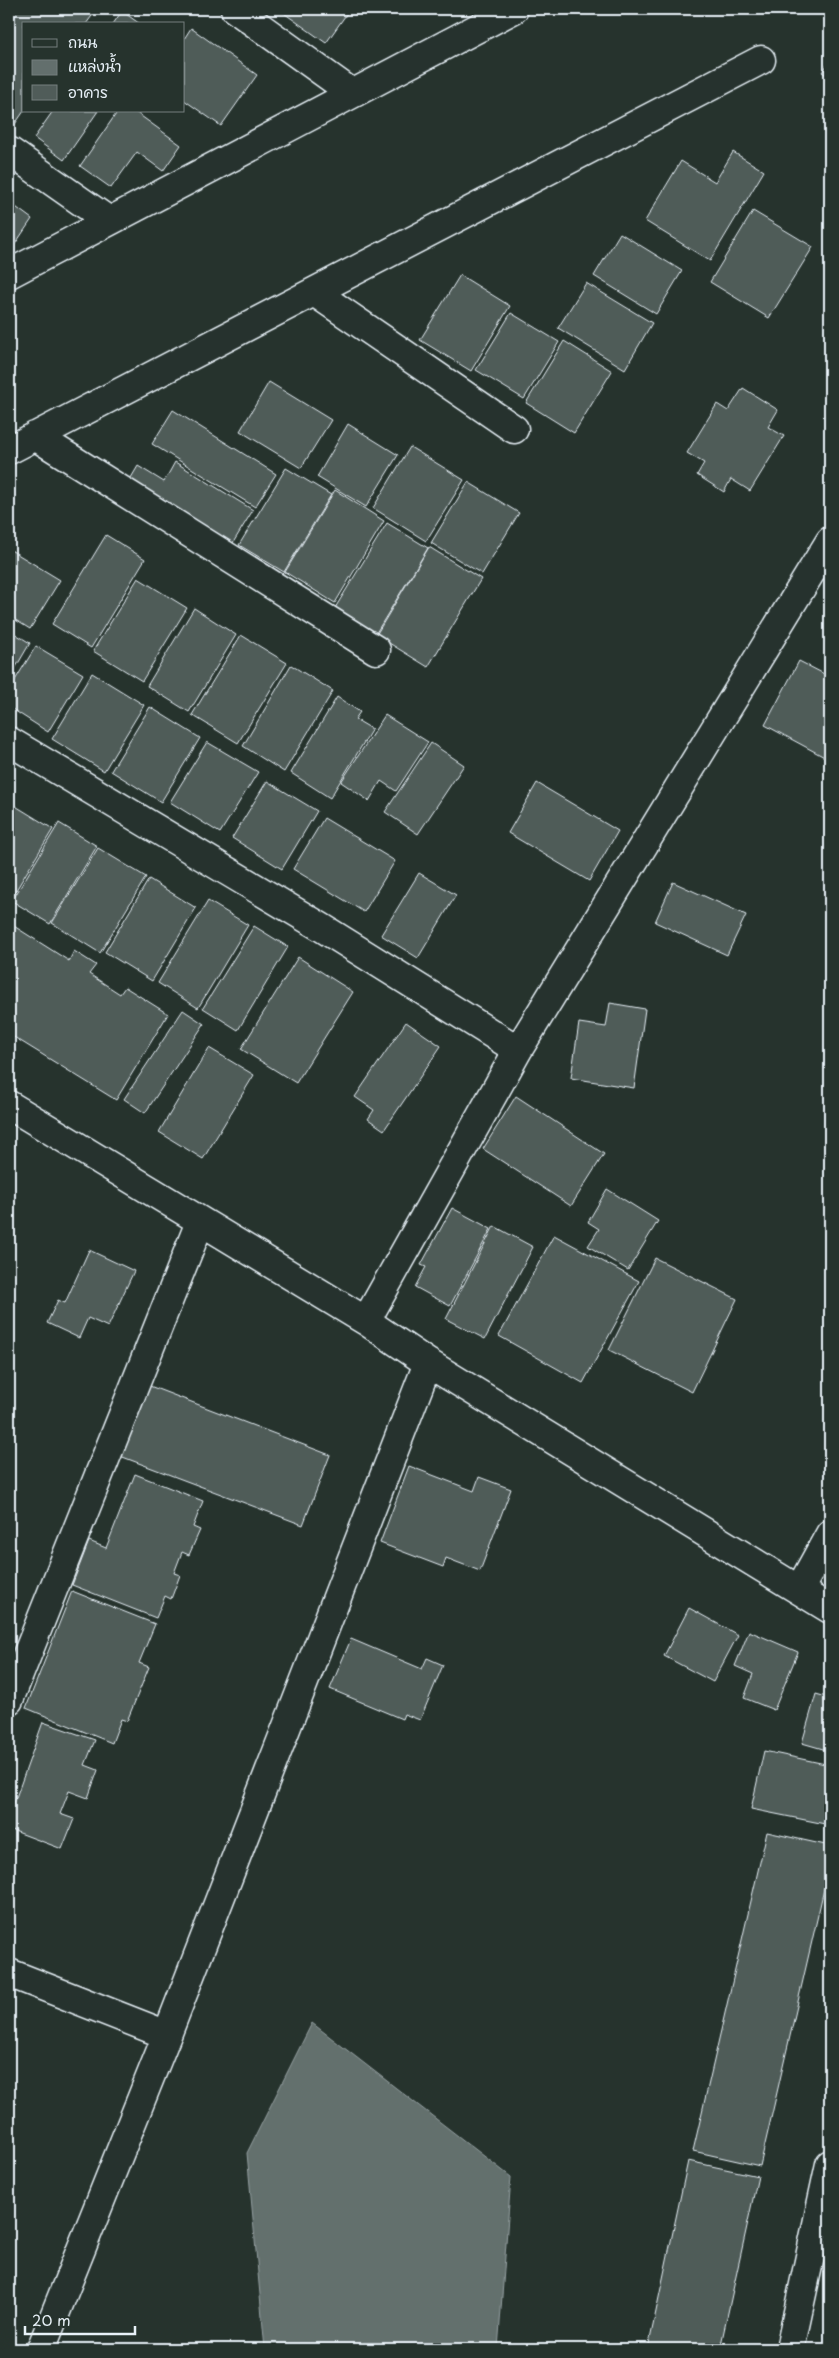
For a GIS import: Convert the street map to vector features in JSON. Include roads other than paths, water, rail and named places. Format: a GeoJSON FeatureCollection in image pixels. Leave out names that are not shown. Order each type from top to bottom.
{"type":"FeatureCollection","features":[{"type":"Feature","properties":{"kind":"street"},"geometry":{"type":"LineString","coordinates":[[234,9],[352,93]]}},
{"type":"Feature","properties":{"kind":"street"},"geometry":{"type":"LineString","coordinates":[[9,274],[514,9]]}},
{"type":"Feature","properties":{"kind":"street"},"geometry":{"type":"LineString","coordinates":[[9,450],[761,60]]}},
{"type":"Feature","properties":{"kind":"street"},"geometry":{"type":"LineString","coordinates":[[9,151],[109,221]]}},
{"type":"Feature","properties":{"kind":"street"},"geometry":{"type":"LineString","coordinates":[[314,292],[514,429]]}},
{"type":"Feature","properties":{"kind":"street"},"geometry":{"type":"LineString","coordinates":[[36,436],[376,650]]}},
{"type":"Feature","properties":{"kind":"street"},"geometry":{"type":"LineString","coordinates":[[366,1321],[518,1050],[830,540]]}},
{"type":"Feature","properties":{"kind":"street"},"geometry":{"type":"LineString","coordinates":[[9,741],[321,927],[518,1050]]}},
{"type":"Feature","properties":{"kind":"street"},"geometry":{"type":"LineString","coordinates":[[9,1105],[366,1321],[428,1363],[830,1609]]}},
{"type":"Feature","properties":{"kind":"street"},"geometry":{"type":"LineString","coordinates":[[9,1700],[200,1222]]}},
{"type":"Feature","properties":{"kind":"street"},"geometry":{"type":"LineString","coordinates":[[41,2349],[167,2035],[428,1363]]}},
{"type":"Feature","properties":{"kind":"street"},"geometry":{"type":"LineString","coordinates":[[799,1590],[830,1534]]}},
{"type":"Feature","properties":{"kind":"street"},"geometry":{"type":"LineString","coordinates":[[9,1973],[167,2035]]}},
{"type":"Feature","properties":{"kind":"street"},"geometry":{"type":"LineString","coordinates":[[790,2349],[830,2164]]}},
{"type":"Feature","properties":{"kind":"water"},"geometry":{"type":"Polygon","coordinates":[[[312,2023],[511,2177],[498,2349],[265,2349],[247,2153],[312,2023]]]}}]}
